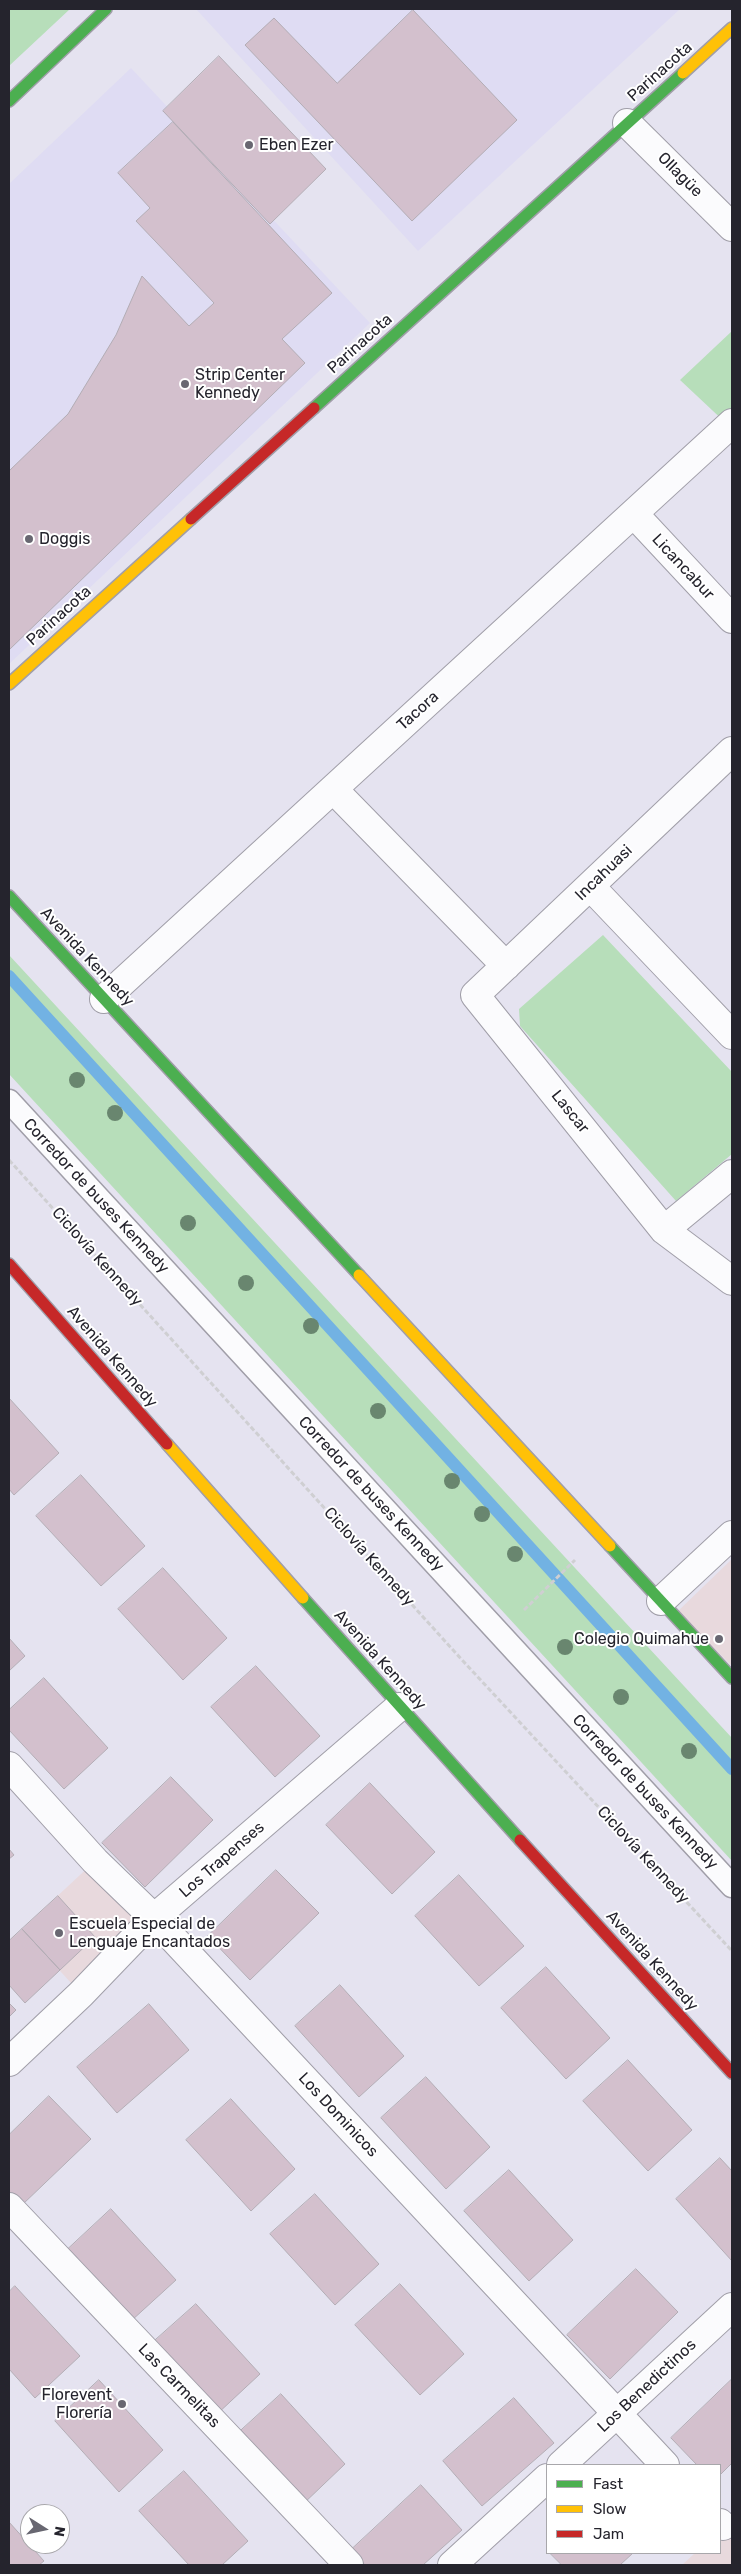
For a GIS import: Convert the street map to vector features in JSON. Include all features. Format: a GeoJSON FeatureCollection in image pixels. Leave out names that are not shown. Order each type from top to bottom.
{"type":"FeatureCollection","features":[{"type":"Feature","properties":{"kind":"main road"},"geometry":{"type":"LineString","coordinates":[[9,101],[106,9]]}},
{"type":"Feature","properties":{"kind":"main road","name":"Parinacota"},"geometry":{"type":"LineString","coordinates":[[9,684],[732,28]]}},
{"type":"Feature","properties":{"kind":"main road","name":"Avenida Kennedy"},"geometry":{"type":"LineString","coordinates":[[9,896],[732,1678]]}},
{"type":"Feature","properties":{"kind":"main road","name":"Avenida Kennedy"},"geometry":{"type":"LineString","coordinates":[[9,1264],[399,1707],[732,2074]]}},
{"type":"Feature","properties":{"kind":"street","name":"Ollagüe"},"geometry":{"type":"LineString","coordinates":[[627,123],[732,226]]}},
{"type":"Feature","properties":{"kind":"street","name":"Tacora"},"geometry":{"type":"LineString","coordinates":[[104,999],[732,423]]}},
{"type":"Feature","properties":{"kind":"street","name":"Licancabur"},"geometry":{"type":"LineString","coordinates":[[634,514],[732,619]]}},
{"type":"Feature","properties":{"kind":"street","name":"Incahuasi"},"geometry":{"type":"LineString","coordinates":[[475,995],[732,751]]}},
{"type":"Feature","properties":{"kind":"street"},"geometry":{"type":"LineString","coordinates":[[333,790],[506,966]]}},
{"type":"Feature","properties":{"kind":"street"},"geometry":{"type":"LineString","coordinates":[[590,886],[732,1035]]}},
{"type":"Feature","properties":{"kind":"street","name":"Lascar"},"geometry":{"type":"LineString","coordinates":[[475,995],[664,1230],[732,1282]]}},
{"type":"Feature","properties":{"kind":"street"},"geometry":{"type":"LineString","coordinates":[[664,1230],[732,1174]]}},
{"type":"Feature","properties":{"kind":"street"},"geometry":{"type":"LineString","coordinates":[[661,1601],[732,1535]]}},
{"type":"Feature","properties":{"kind":"street","name":"Los Trapenses"},"geometry":{"type":"LineString","coordinates":[[9,2062],[81,1994],[154,1918],[399,1707]]}},
{"type":"Feature","properties":{"kind":"street","name":"Los Dominicos"},"geometry":{"type":"LineString","coordinates":[[9,1766],[96,1861],[154,1918],[664,2464]]}},
{"type":"Feature","properties":{"kind":"street","name":"Las Carmelitas"},"geometry":{"type":"LineString","coordinates":[[9,2207],[349,2565]]}},
{"type":"Feature","properties":{"kind":"street","name":"Los Benedictinos"},"geometry":{"type":"LineString","coordinates":[[562,2464],[732,2307]]}},
{"type":"Feature","properties":{"kind":"street"},"geometry":{"type":"LineString","coordinates":[[452,2565],[546,2479]]}},
{"type":"Feature","properties":{"kind":"lane","name":"Corredor de buses Kennedy"},"geometry":{"type":"LineString","coordinates":[[9,1102],[732,1886]]}},
{"type":"Feature","properties":{"kind":"path","name":"Ciclovía Kennedy"},"geometry":{"type":"LineString","coordinates":[[9,1160],[469,1668],[732,1951]]}},
{"type":"Feature","properties":{"kind":"path"},"geometry":{"type":"LineString","coordinates":[[500,1634],[600,1535]]}},
{"type":"Feature","properties":{"kind":"shaded area"},"geometry":{"type":"Polygon","coordinates":[[[196,9],[680,9],[418,251],[196,9]]]}},
{"type":"Feature","properties":{"kind":"shaded area","name":"Strip Center Kennedy"},"geometry":{"type":"Polygon","coordinates":[[[131,68],[370,323],[9,664],[9,184],[131,68]]]}},
{"type":"Feature","properties":{"kind":"shaded area","name":"Colegio Quimahue"},"geometry":{"type":"Polygon","coordinates":[[[732,1559],[732,1666],[677,1612],[732,1559]]]}},
{"type":"Feature","properties":{"kind":"shaded area"},"geometry":{"type":"Polygon","coordinates":[[[95,1861],[154,1918],[81,1994],[22,1929],[95,1861]]]}},
{"type":"Feature","properties":{"kind":"shaded area"},"geometry":{"type":"Polygon","coordinates":[[[732,2518],[732,2565],[682,2565],[694,2554],[721,2554],[721,2529],[732,2518]]]}},
{"type":"Feature","properties":{"kind":"green space"},"geometry":{"type":"Polygon","coordinates":[[[9,9],[70,9],[9,66],[9,9]]]}},
{"type":"Feature","properties":{"kind":"green space"},"geometry":{"type":"Polygon","coordinates":[[[732,331],[732,423],[729,426],[680,380],[732,331]]]}},
{"type":"Feature","properties":{"kind":"green space"},"geometry":{"type":"Polygon","coordinates":[[[603,935],[732,1072],[732,1154],[676,1201],[520,1026],[519,1009],[603,935]]]}},
{"type":"Feature","properties":{"kind":"green space"},"geometry":{"type":"Polygon","coordinates":[[[9,955],[732,1738],[732,1861],[9,1074],[9,955]]]}},
{"type":"Feature","properties":{"kind":"building"},"geometry":{"type":"Polygon","coordinates":[[[413,10],[517,120],[412,221],[245,45],[274,18],[337,83],[413,10]]]}},
{"type":"Feature","properties":{"kind":"building","name":"Eben Ezer"},"geometry":{"type":"Polygon","coordinates":[[[219,56],[326,169],[270,224],[163,111],[219,56]]]}},
{"type":"Feature","properties":{"kind":"building","name":"Strip Center Kennedy"},"geometry":{"type":"Polygon","coordinates":[[[173,122],[332,293],[282,339],[305,363],[9,650],[9,471],[68,414],[116,335],[142,276],[189,326],[214,303],[136,221],[150,208],[118,173],[173,122]]]}},
{"type":"Feature","properties":{"kind":"building"},"geometry":{"type":"Polygon","coordinates":[[[9,1398],[59,1453],[14,1495],[9,1489],[9,1398]]]}},
{"type":"Feature","properties":{"kind":"building"},"geometry":{"type":"Polygon","coordinates":[[[81,1475],[145,1546],[101,1586],[36,1516],[81,1475]]]}},
{"type":"Feature","properties":{"kind":"building"},"geometry":{"type":"Polygon","coordinates":[[[163,1568],[227,1638],[183,1680],[118,1609],[163,1568]]]}},
{"type":"Feature","properties":{"kind":"building"},"geometry":{"type":"Polygon","coordinates":[[[9,1638],[25,1656],[9,1671],[9,1638]]]}},
{"type":"Feature","properties":{"kind":"building"},"geometry":{"type":"Polygon","coordinates":[[[256,1666],[320,1736],[275,1777],[211,1707],[256,1666]]]}},
{"type":"Feature","properties":{"kind":"building"},"geometry":{"type":"Polygon","coordinates":[[[44,1678],[108,1748],[64,1789],[9,1730],[9,1710],[44,1678]]]}},
{"type":"Feature","properties":{"kind":"building"},"geometry":{"type":"Polygon","coordinates":[[[171,1777],[213,1820],[145,1887],[102,1843],[171,1777]]]}},
{"type":"Feature","properties":{"kind":"building"},"geometry":{"type":"Polygon","coordinates":[[[370,1783],[435,1852],[392,1894],[326,1825],[370,1783]]]}},
{"type":"Feature","properties":{"kind":"building"},"geometry":{"type":"Polygon","coordinates":[[[9,1849],[14,1855],[9,1859],[9,1849]]]}},
{"type":"Feature","properties":{"kind":"building"},"geometry":{"type":"Polygon","coordinates":[[[276,1870],[319,1913],[250,1980],[208,1936],[276,1870]]]}},
{"type":"Feature","properties":{"kind":"building"},"geometry":{"type":"Polygon","coordinates":[[[459,1875],[524,1946],[479,1986],[415,1916],[459,1875]]]}},
{"type":"Feature","properties":{"kind":"building","name":"Escuela Especial de Lenguaje Encantados"},"geometry":{"type":"Polygon","coordinates":[[[58,1896],[95,1937],[60,1970],[22,1929],[58,1896]]]}},
{"type":"Feature","properties":{"kind":"building"},"geometry":{"type":"Polygon","coordinates":[[[22,1929],[60,1970],[25,2003],[9,1985],[9,1941],[22,1929]]]}},
{"type":"Feature","properties":{"kind":"building"},"geometry":{"type":"Polygon","coordinates":[[[546,1967],[610,2038],[566,2079],[501,2008],[546,1967]]]}},
{"type":"Feature","properties":{"kind":"building"},"geometry":{"type":"Polygon","coordinates":[[[340,1985],[404,2056],[359,2097],[295,2026],[340,1985]]]}},
{"type":"Feature","properties":{"kind":"building"},"geometry":{"type":"Polygon","coordinates":[[[9,2003],[16,2010],[9,2017],[9,2003]]]}},
{"type":"Feature","properties":{"kind":"building"},"geometry":{"type":"Polygon","coordinates":[[[149,2004],[189,2050],[117,2113],[77,2067],[149,2004]]]}},
{"type":"Feature","properties":{"kind":"building"},"geometry":{"type":"Polygon","coordinates":[[[628,2060],[692,2130],[648,2171],[583,2101],[628,2060]]]}},
{"type":"Feature","properties":{"kind":"building"},"geometry":{"type":"Polygon","coordinates":[[[426,2077],[490,2147],[446,2189],[381,2118],[426,2077]]]}},
{"type":"Feature","properties":{"kind":"building"},"geometry":{"type":"Polygon","coordinates":[[[49,2096],[91,2139],[22,2205],[9,2191],[9,2135],[49,2096]]]}},
{"type":"Feature","properties":{"kind":"building"},"geometry":{"type":"Polygon","coordinates":[[[231,2099],[295,2169],[251,2211],[186,2140],[231,2099]]]}},
{"type":"Feature","properties":{"kind":"building"},"geometry":{"type":"Polygon","coordinates":[[[720,2158],[732,2171],[732,2261],[676,2199],[720,2158]]]}},
{"type":"Feature","properties":{"kind":"building"},"geometry":{"type":"Polygon","coordinates":[[[509,2170],[573,2240],[529,2281],[464,2211],[509,2170]]]}},
{"type":"Feature","properties":{"kind":"building"},"geometry":{"type":"Polygon","coordinates":[[[315,2194],[379,2264],[335,2305],[270,2234],[315,2194]]]}},
{"type":"Feature","properties":{"kind":"building"},"geometry":{"type":"Polygon","coordinates":[[[111,2209],[176,2280],[131,2321],[67,2250],[111,2209]]]}},
{"type":"Feature","properties":{"kind":"building"},"geometry":{"type":"Polygon","coordinates":[[[636,2269],[678,2312],[610,2379],[567,2335],[636,2269]]]}},
{"type":"Feature","properties":{"kind":"building"},"geometry":{"type":"Polygon","coordinates":[[[400,2284],[464,2354],[420,2395],[355,2325],[400,2284]]]}},
{"type":"Feature","properties":{"kind":"building"},"geometry":{"type":"Polygon","coordinates":[[[15,2286],[80,2356],[35,2398],[9,2369],[9,2292],[15,2286]]]}},
{"type":"Feature","properties":{"kind":"building"},"geometry":{"type":"Polygon","coordinates":[[[196,2304],[260,2374],[216,2415],[151,2344],[196,2304]]]}},
{"type":"Feature","properties":{"kind":"building"},"geometry":{"type":"Polygon","coordinates":[[[732,2379],[732,2463],[721,2474],[721,2464],[696,2464],[671,2438],[732,2379]]]}},
{"type":"Feature","properties":{"kind":"building"},"geometry":{"type":"Polygon","coordinates":[[[99,2380],[163,2450],[119,2492],[55,2421],[99,2380]]]}},
{"type":"Feature","properties":{"kind":"building"},"geometry":{"type":"Polygon","coordinates":[[[281,2394],[345,2464],[301,2506],[236,2435],[281,2394]]]}},
{"type":"Feature","properties":{"kind":"building"},"geometry":{"type":"Polygon","coordinates":[[[514,2398],[554,2443],[482,2506],[443,2461],[514,2398]]]}},
{"type":"Feature","properties":{"kind":"building"},"geometry":{"type":"Polygon","coordinates":[[[184,2471],[248,2541],[222,2565],[189,2565],[139,2511],[184,2471]]]}},
{"type":"Feature","properties":{"kind":"building"},"geometry":{"type":"Polygon","coordinates":[[[421,2485],[462,2530],[423,2565],[365,2565],[351,2550],[421,2485]]]}},
{"type":"Feature","properties":{"kind":"building"},"geometry":{"type":"Polygon","coordinates":[[[9,2522],[20,2534],[20,2554],[38,2554],[44,2561],[39,2565],[9,2565],[9,2522]]]}},
{"type":"Feature","properties":{"kind":"building"},"geometry":{"type":"Polygon","coordinates":[[[551,2554],[632,2554],[620,2565],[562,2565],[551,2554]]]}},
{"type":"Feature","properties":{"kind":"waterway"},"geometry":{"type":"LineString","coordinates":[[9,976],[732,1769]]}},
{"type":"Feature","properties":{"kind":"traffic: fast"},"geometry":{"type":"LineString","coordinates":[[9,101],[106,9]]}},
{"type":"Feature","properties":{"kind":"traffic: fast"},"geometry":{"type":"LineString","coordinates":[[314,408],[683,73]]}},
{"type":"Feature","properties":{"kind":"traffic: fast"},"geometry":{"type":"LineString","coordinates":[[9,896],[359,1275]]}},
{"type":"Feature","properties":{"kind":"traffic: fast"},"geometry":{"type":"LineString","coordinates":[[610,1546],[732,1678]]}},
{"type":"Feature","properties":{"kind":"traffic: fast"},"geometry":{"type":"LineString","coordinates":[[303,1598],[520,1840]]}},
{"type":"Feature","properties":{"kind":"traffic: slow"},"geometry":{"type":"LineString","coordinates":[[683,73],[732,28]]}},
{"type":"Feature","properties":{"kind":"traffic: slow"},"geometry":{"type":"LineString","coordinates":[[9,684],[191,519]]}},
{"type":"Feature","properties":{"kind":"traffic: slow"},"geometry":{"type":"LineString","coordinates":[[359,1275],[610,1546]]}},
{"type":"Feature","properties":{"kind":"traffic: slow"},"geometry":{"type":"LineString","coordinates":[[167,1444],[303,1598]]}},
{"type":"Feature","properties":{"kind":"traffic: jam"},"geometry":{"type":"LineString","coordinates":[[191,519],[314,408]]}},
{"type":"Feature","properties":{"kind":"traffic: jam"},"geometry":{"type":"LineString","coordinates":[[9,1264],[167,1444]]}},
{"type":"Feature","properties":{"kind":"traffic: jam"},"geometry":{"type":"LineString","coordinates":[[520,1840],[732,2073]]}},
{"type":"Feature","properties":{"kind":"place","name":"Eben Ezer"},"geometry":{"type":"Point","coordinates":[249,145]}},
{"type":"Feature","properties":{"kind":"place","name":"Strip Center Kennedy"},"geometry":{"type":"Point","coordinates":[185,384]}},
{"type":"Feature","properties":{"kind":"place","name":"Doggis"},"geometry":{"type":"Point","coordinates":[29,539]}},
{"type":"Feature","properties":{"kind":"place","name":"Colegio Quimahue"},"geometry":{"type":"Point","coordinates":[719,1639]}},
{"type":"Feature","properties":{"kind":"place","name":"Escuela Especial de Lenguaje Encantados"},"geometry":{"type":"Point","coordinates":[59,1933]}},
{"type":"Feature","properties":{"kind":"place","name":"Florevent Florería"},"geometry":{"type":"Point","coordinates":[122,2404]}}]}
